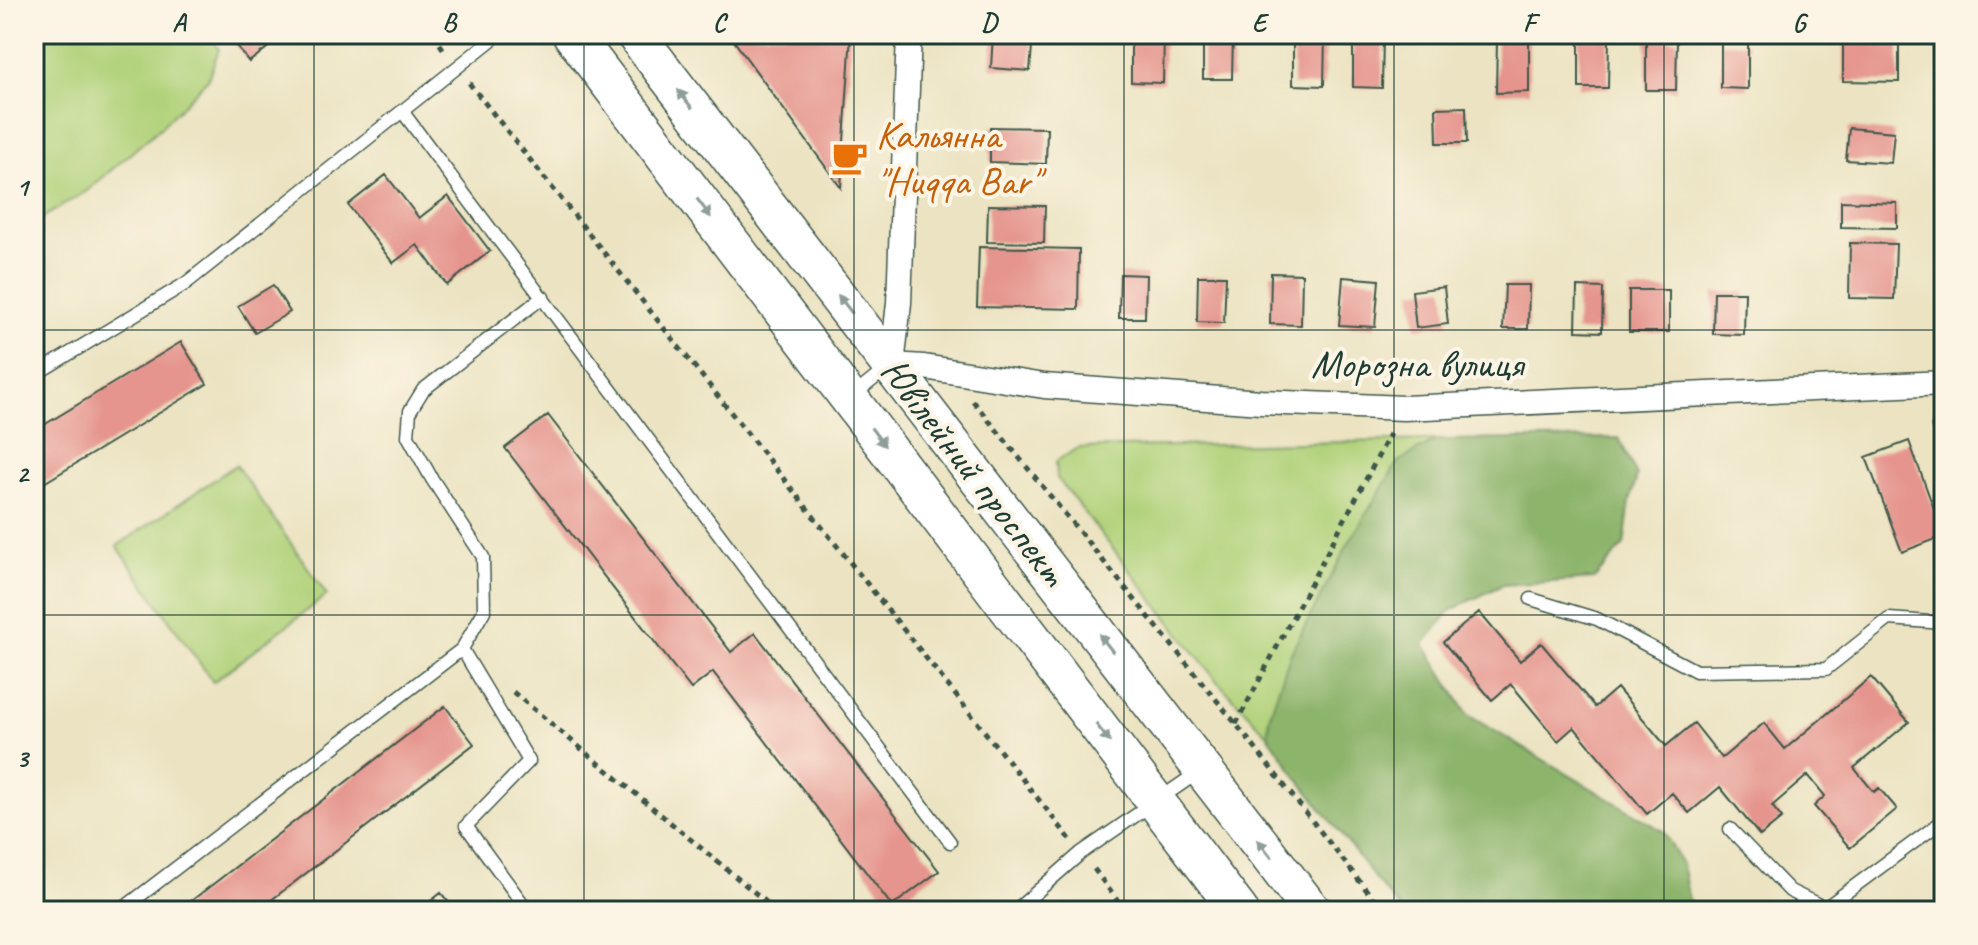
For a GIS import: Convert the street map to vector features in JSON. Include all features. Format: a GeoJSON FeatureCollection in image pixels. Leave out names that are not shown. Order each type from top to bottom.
{"type":"FeatureCollection","features":[{"type":"Feature","properties":{"kind":"main road","name":"Ювілейний проспект"},"geometry":{"type":"LineString","coordinates":[[572,34],[1239,911]]}},
{"type":"Feature","properties":{"kind":"main road","name":"Ювілейний проспект"},"geometry":{"type":"LineString","coordinates":[[635,34],[1312,911]]}},
{"type":"Feature","properties":{"kind":"street"},"geometry":{"type":"LineString","coordinates":[[892,365],[899,303],[909,34]]}},
{"type":"Feature","properties":{"kind":"street","name":"Морозна вулиця"},"geometry":{"type":"LineString","coordinates":[[892,365],[1044,386],[1261,402],[1404,408],[1944,383]]}},
{"type":"Feature","properties":{"kind":"lane"},"geometry":{"type":"LineString","coordinates":[[34,375],[185,284],[499,34]]}},
{"type":"Feature","properties":{"kind":"lane"},"geometry":{"type":"LineString","coordinates":[[402,111],[950,842]]}},
{"type":"Feature","properties":{"kind":"lane"},"geometry":{"type":"LineString","coordinates":[[120,911],[462,649],[484,611],[483,557],[408,436],[410,411],[423,390],[543,297]]}},
{"type":"Feature","properties":{"kind":"lane"},"geometry":{"type":"LineString","coordinates":[[849,399],[892,365]]}},
{"type":"Feature","properties":{"kind":"lane"},"geometry":{"type":"LineString","coordinates":[[1944,393],[1938,427],[1944,444]]}},
{"type":"Feature","properties":{"kind":"lane"},"geometry":{"type":"LineString","coordinates":[[1531,599],[1597,619],[1696,671],[1826,669],[1889,619],[1944,623]]}},
{"type":"Feature","properties":{"kind":"lane"},"geometry":{"type":"LineString","coordinates":[[462,649],[529,761],[466,826],[528,911]]}},
{"type":"Feature","properties":{"kind":"lane"},"geometry":{"type":"LineString","coordinates":[[1015,911],[1081,853],[1203,769]]}},
{"type":"Feature","properties":{"kind":"lane"},"geometry":{"type":"LineString","coordinates":[[1730,829],[1790,891],[1825,908],[1944,820]]}},
{"type":"Feature","properties":{"kind":"path"},"geometry":{"type":"LineString","coordinates":[[433,34],[1125,911]]}},
{"type":"Feature","properties":{"kind":"path"},"geometry":{"type":"LineString","coordinates":[[949,372],[1236,724],[1383,911]]}},
{"type":"Feature","properties":{"kind":"path"},"geometry":{"type":"LineString","coordinates":[[1236,724],[1404,408]]}},
{"type":"Feature","properties":{"kind":"path"},"geometry":{"type":"LineString","coordinates":[[511,690],[777,911]]}},
{"type":"Feature","properties":{"kind":"green space"},"geometry":{"type":"Polygon","coordinates":[[[34,34],[208,34],[219,49],[208,79],[160,128],[87,191],[34,223],[34,34]]]}},
{"type":"Feature","properties":{"kind":"green space"},"geometry":{"type":"Polygon","coordinates":[[[1619,438],[1637,476],[1624,545],[1594,579],[1502,585],[1451,610],[1424,644],[1468,715],[1663,831],[1682,864],[1691,911],[1403,911],[1297,777],[1268,735],[1269,718],[1290,655],[1348,544],[1398,462],[1437,440],[1619,438]]]}},
{"type":"Feature","properties":{"kind":"green space"},"geometry":{"type":"Polygon","coordinates":[[[1437,440],[1398,462],[1269,718],[1268,735],[1217,681],[1057,478],[1056,461],[1079,448],[1437,440]]]}},
{"type":"Feature","properties":{"kind":"green space"},"geometry":{"type":"Polygon","coordinates":[[[236,465],[327,595],[213,682],[117,546],[236,465]]]}},
{"type":"Feature","properties":{"kind":"building"},"geometry":{"type":"Polygon","coordinates":[[[227,34],[285,34],[249,62],[227,34]]]}},
{"type":"Feature","properties":{"kind":"building"},"geometry":{"type":"Polygon","coordinates":[[[729,34],[851,34],[841,188],[729,34]]]}},
{"type":"Feature","properties":{"kind":"building"},"geometry":{"type":"Polygon","coordinates":[[[993,34],[1033,34],[1030,71],[991,68],[993,34]]]}},
{"type":"Feature","properties":{"kind":"building"},"geometry":{"type":"Polygon","coordinates":[[[1131,34],[1164,34],[1163,83],[1131,82],[1131,34]]]}},
{"type":"Feature","properties":{"kind":"building"},"geometry":{"type":"Polygon","coordinates":[[[1203,34],[1233,34],[1232,79],[1203,79],[1203,34]]]}},
{"type":"Feature","properties":{"kind":"building"},"geometry":{"type":"Polygon","coordinates":[[[1293,34],[1325,34],[1324,86],[1293,85],[1293,34]]]}},
{"type":"Feature","properties":{"kind":"building"},"geometry":{"type":"Polygon","coordinates":[[[1353,37],[1383,37],[1382,88],[1353,87],[1353,37]]]}},
{"type":"Feature","properties":{"kind":"building"},"geometry":{"type":"Polygon","coordinates":[[[1579,38],[1609,38],[1608,88],[1579,88],[1579,38]]]}},
{"type":"Feature","properties":{"kind":"building"},"geometry":{"type":"Polygon","coordinates":[[[1497,39],[1529,39],[1529,92],[1496,93],[1497,39]]]}},
{"type":"Feature","properties":{"kind":"building"},"geometry":{"type":"Polygon","coordinates":[[[1646,40],[1677,40],[1676,90],[1646,90],[1646,40]]]}},
{"type":"Feature","properties":{"kind":"building"},"geometry":{"type":"Polygon","coordinates":[[[1721,43],[1748,43],[1748,89],[1721,88],[1721,43]]]}},
{"type":"Feature","properties":{"kind":"building"},"geometry":{"type":"Polygon","coordinates":[[[1843,43],[1899,44],[1899,82],[1843,81],[1843,43]]]}},
{"type":"Feature","properties":{"kind":"building"},"geometry":{"type":"Polygon","coordinates":[[[1466,107],[1467,143],[1437,143],[1436,108],[1466,107]]]}},
{"type":"Feature","properties":{"kind":"building"},"geometry":{"type":"Polygon","coordinates":[[[990,127],[1047,128],[1046,164],[990,162],[990,127]]]}},
{"type":"Feature","properties":{"kind":"building"},"geometry":{"type":"Polygon","coordinates":[[[1849,128],[1894,132],[1891,163],[1846,160],[1849,128]]]}},
{"type":"Feature","properties":{"kind":"building"},"geometry":{"type":"Polygon","coordinates":[[[386,175],[419,218],[448,196],[490,251],[447,285],[417,245],[393,263],[348,205],[386,175]]]}},
{"type":"Feature","properties":{"kind":"building"},"geometry":{"type":"Polygon","coordinates":[[[1841,201],[1897,203],[1897,228],[1841,227],[1841,201]]]}},
{"type":"Feature","properties":{"kind":"building"},"geometry":{"type":"Polygon","coordinates":[[[988,205],[1045,206],[1044,243],[987,242],[988,205]]]}},
{"type":"Feature","properties":{"kind":"building"},"geometry":{"type":"Polygon","coordinates":[[[1850,243],[1896,244],[1894,299],[1849,298],[1850,243]]]}},
{"type":"Feature","properties":{"kind":"building"},"geometry":{"type":"Polygon","coordinates":[[[979,247],[1079,249],[1078,309],[977,307],[979,247]]]}},
{"type":"Feature","properties":{"kind":"building"},"geometry":{"type":"Polygon","coordinates":[[[1271,273],[1302,274],[1301,325],[1270,324],[1271,273]]]}},
{"type":"Feature","properties":{"kind":"building"},"geometry":{"type":"Polygon","coordinates":[[[1120,274],[1146,275],[1145,318],[1119,318],[1120,274]]]}},
{"type":"Feature","properties":{"kind":"building"},"geometry":{"type":"Polygon","coordinates":[[[1198,276],[1226,276],[1224,323],[1197,322],[1198,276]]]}},
{"type":"Feature","properties":{"kind":"building"},"geometry":{"type":"Polygon","coordinates":[[[1343,277],[1379,280],[1375,327],[1339,325],[1343,277]]]}},
{"type":"Feature","properties":{"kind":"building"},"geometry":{"type":"Polygon","coordinates":[[[273,285],[290,312],[255,333],[238,306],[273,285]]]}},
{"type":"Feature","properties":{"kind":"building"},"geometry":{"type":"Polygon","coordinates":[[[1505,285],[1529,285],[1528,329],[1503,329],[1505,285]]]}},
{"type":"Feature","properties":{"kind":"building"},"geometry":{"type":"Polygon","coordinates":[[[1444,287],[1448,324],[1416,328],[1412,291],[1444,287]]]}},
{"type":"Feature","properties":{"kind":"building"},"geometry":{"type":"Polygon","coordinates":[[[1577,287],[1603,288],[1602,332],[1576,331],[1577,287]]]}},
{"type":"Feature","properties":{"kind":"building"},"geometry":{"type":"Polygon","coordinates":[[[1629,290],[1669,290],[1669,332],[1629,332],[1629,290]]]}},
{"type":"Feature","properties":{"kind":"building"},"geometry":{"type":"Polygon","coordinates":[[[1714,292],[1745,292],[1744,335],[1713,334],[1714,292]]]}},
{"type":"Feature","properties":{"kind":"building"},"geometry":{"type":"Polygon","coordinates":[[[181,342],[207,384],[34,489],[34,431],[181,342]]]}},
{"type":"Feature","properties":{"kind":"building"},"geometry":{"type":"Polygon","coordinates":[[[548,415],[731,652],[755,633],[939,871],[892,906],[713,672],[691,689],[505,448],[548,415]]]}},
{"type":"Feature","properties":{"kind":"building"},"geometry":{"type":"Polygon","coordinates":[[[1909,441],[1944,536],[1902,552],[1866,457],[1909,441]]]}},
{"type":"Feature","properties":{"kind":"building"},"geometry":{"type":"Polygon","coordinates":[[[1479,612],[1520,661],[1541,643],[1595,707],[1617,688],[1666,746],[1694,723],[1722,758],[1764,723],[1785,749],[1871,677],[1909,722],[1854,768],[1874,792],[1879,788],[1897,809],[1850,848],[1814,806],[1825,796],[1808,775],[1772,806],[1782,818],[1760,836],[1720,787],[1689,813],[1672,793],[1647,814],[1574,727],[1558,741],[1511,684],[1492,700],[1443,642],[1479,612]]]}},
{"type":"Feature","properties":{"kind":"building"},"geometry":{"type":"Polygon","coordinates":[[[445,706],[474,744],[257,911],[178,911],[445,706]]]}},
{"type":"Feature","properties":{"kind":"building"},"geometry":{"type":"Polygon","coordinates":[[[441,893],[456,911],[418,911],[441,893]]]}},
{"type":"Feature","properties":{"kind":"place","name":"Кальянна \"Huqqa Bar\""},"geometry":{"type":"Point","coordinates":[850,158]}}]}
